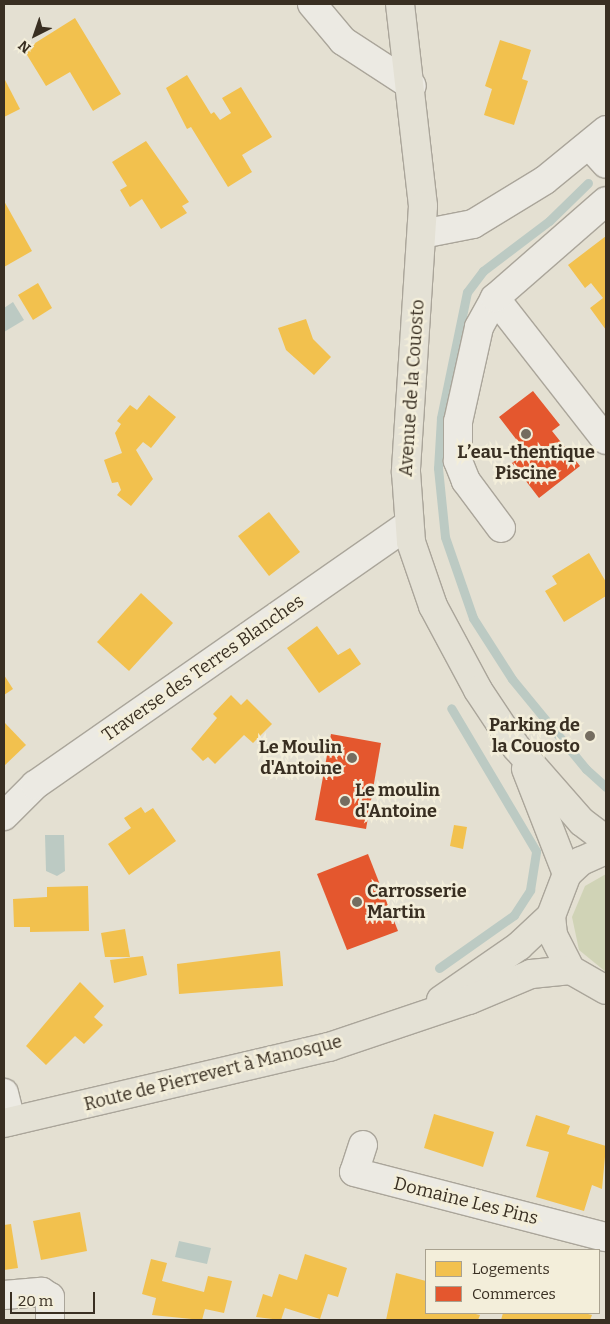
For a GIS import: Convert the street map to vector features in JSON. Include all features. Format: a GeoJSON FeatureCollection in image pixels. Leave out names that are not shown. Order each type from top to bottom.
{"type":"FeatureCollection","features":[{"type":"Feature","properties":{"kind":"main road","name":"Avenue de la Couosto"},"geometry":{"type":"LineString","coordinates":[[400,4],[412,86],[422,234],[406,472],[408,525],[433,606],[462,664],[516,747],[582,822],[606,840]]}},
{"type":"Feature","properties":{"kind":"main road","name":"Avenue de la Couosto"},"geometry":{"type":"LineString","coordinates":[[516,747],[567,874]]}},
{"type":"Feature","properties":{"kind":"main road"},"geometry":{"type":"LineString","coordinates":[[606,850],[581,861],[567,874],[551,916],[553,935],[571,970],[606,990]]}},
{"type":"Feature","properties":{"kind":"main road","name":"Route de Pierrevert à Manosque"},"geometry":{"type":"LineString","coordinates":[[420,1015],[519,946],[551,916]]}},
{"type":"Feature","properties":{"kind":"main road","name":"Route de Pierrevert à Manosque"},"geometry":{"type":"LineString","coordinates":[[7,1122],[329,1047],[531,974],[571,970]]}},
{"type":"Feature","properties":{"kind":"street"},"geometry":{"type":"LineString","coordinates":[[312,4],[343,41],[412,86]]}},
{"type":"Feature","properties":{"kind":"street"},"geometry":{"type":"LineString","coordinates":[[422,234],[473,224],[600,146]]}},
{"type":"Feature","properties":{"kind":"street"},"geometry":{"type":"LineString","coordinates":[[501,528],[466,481],[457,446],[458,422],[479,327],[495,298],[606,201]]}},
{"type":"Feature","properties":{"kind":"street"},"geometry":{"type":"LineString","coordinates":[[495,298],[606,440]]}},
{"type":"Feature","properties":{"kind":"street","name":"Traverse des Terres Blanches"},"geometry":{"type":"LineString","coordinates":[[4,816],[36,785],[408,525]]}},
{"type":"Feature","properties":{"kind":"street"},"geometry":{"type":"LineString","coordinates":[[4,1093],[7,1122]]}},
{"type":"Feature","properties":{"kind":"street","name":"Domaine Les Pins"},"geometry":{"type":"LineString","coordinates":[[363,1145],[354,1172],[606,1237]]}},
{"type":"Feature","properties":{"kind":"street"},"geometry":{"type":"LineString","coordinates":[[4,1295],[42,1292],[50,1297],[50,1320]]}},
{"type":"Feature","properties":{"kind":"green space"},"geometry":{"type":"Polygon","coordinates":[[[606,874],[606,972],[579,950],[572,917],[585,886],[606,874]]]}},
{"type":"Feature","properties":{"kind":"shaded area"},"geometry":{"type":"Polygon","coordinates":[[[13,302],[24,320],[4,332],[4,308],[13,302]]]}},
{"type":"Feature","properties":{"kind":"shaded area"},"geometry":{"type":"Polygon","coordinates":[[[45,835],[64,835],[65,871],[57,876],[46,871],[45,835]]]}},
{"type":"Feature","properties":{"kind":"shaded area"},"geometry":{"type":"Polygon","coordinates":[[[179,1241],[211,1248],[207,1264],[175,1257],[179,1241]]]}},
{"type":"Feature","properties":{"kind":"building: Logements"},"geometry":{"type":"Polygon","coordinates":[[[75,18],[121,94],[93,111],[70,72],[46,86],[24,50],[75,18]]]}},
{"type":"Feature","properties":{"kind":"building: Logements"},"geometry":{"type":"Polygon","coordinates":[[[500,40],[531,50],[522,79],[528,81],[514,125],[484,115],[492,89],[485,86],[500,40]]]}},
{"type":"Feature","properties":{"kind":"building: Logements"},"geometry":{"type":"Polygon","coordinates":[[[187,75],[211,114],[214,112],[220,120],[231,113],[222,98],[241,87],[272,137],[242,155],[252,172],[228,187],[191,127],[187,129],[166,88],[187,75]]]}},
{"type":"Feature","properties":{"kind":"building: Logements"},"geometry":{"type":"Polygon","coordinates":[[[4,78],[20,109],[4,117],[4,78]]]}},
{"type":"Feature","properties":{"kind":"building: Logements"},"geometry":{"type":"Polygon","coordinates":[[[146,141],[189,202],[182,206],[187,213],[161,229],[142,199],[130,207],[120,190],[127,186],[112,162],[146,141]]]}},
{"type":"Feature","properties":{"kind":"building: Logements"},"geometry":{"type":"Polygon","coordinates":[[[4,201],[32,251],[4,267],[4,201]]]}},
{"type":"Feature","properties":{"kind":"building: Logements"},"geometry":{"type":"Polygon","coordinates":[[[606,236],[606,330],[590,308],[603,298],[591,283],[585,288],[568,265],[606,236]]]}},
{"type":"Feature","properties":{"kind":"building: Logements"},"geometry":{"type":"Polygon","coordinates":[[[38,283],[52,308],[33,320],[18,295],[38,283]]]}},
{"type":"Feature","properties":{"kind":"building: Logements"},"geometry":{"type":"Polygon","coordinates":[[[306,319],[313,339],[331,357],[314,375],[286,350],[278,328],[306,319]]]}},
{"type":"Feature","properties":{"kind":"building: Logements"},"geometry":{"type":"Polygon","coordinates":[[[149,395],[176,417],[151,448],[143,442],[136,450],[153,479],[131,506],[117,495],[121,490],[118,482],[112,483],[104,460],[122,453],[115,433],[121,424],[117,421],[130,405],[137,410],[149,395]]]}},
{"type":"Feature","properties":{"kind":"building: Logements"},"geometry":{"type":"Polygon","coordinates":[[[269,512],[300,552],[269,576],[238,536],[269,512]]]}},
{"type":"Feature","properties":{"kind":"building: Logements"},"geometry":{"type":"Polygon","coordinates":[[[589,553],[606,582],[606,596],[564,622],[545,591],[557,584],[552,576],[589,553]]]}},
{"type":"Feature","properties":{"kind":"building: Logements"},"geometry":{"type":"Polygon","coordinates":[[[141,593],[173,623],[129,671],[97,642],[141,593]]]}},
{"type":"Feature","properties":{"kind":"building: Logements"},"geometry":{"type":"Polygon","coordinates":[[[317,626],[338,655],[350,648],[361,664],[319,693],[287,648],[317,626]]]}},
{"type":"Feature","properties":{"kind":"building: Logements"},"geometry":{"type":"Polygon","coordinates":[[[4,675],[13,689],[4,695],[4,675]]]}},
{"type":"Feature","properties":{"kind":"building: Logements"},"geometry":{"type":"Polygon","coordinates":[[[231,695],[241,705],[247,699],[272,724],[253,743],[244,735],[215,764],[208,757],[203,761],[191,749],[217,718],[213,714],[231,695]]]}},
{"type":"Feature","properties":{"kind":"building: Logements"},"geometry":{"type":"Polygon","coordinates":[[[4,722],[26,745],[4,766],[4,722]]]}},
{"type":"Feature","properties":{"kind":"building: Logements"},"geometry":{"type":"Polygon","coordinates":[[[141,807],[145,813],[153,808],[176,841],[129,875],[108,844],[131,828],[124,818],[141,807]]]}},
{"type":"Feature","properties":{"kind":"building: Logements"},"geometry":{"type":"Polygon","coordinates":[[[454,825],[467,827],[463,849],[450,846],[454,825]]]}},
{"type":"Feature","properties":{"kind":"building: Logements"},"geometry":{"type":"Polygon","coordinates":[[[88,886],[89,931],[30,932],[30,927],[14,927],[13,899],[47,897],[47,887],[88,886]]]}},
{"type":"Feature","properties":{"kind":"building: Logements"},"geometry":{"type":"Polygon","coordinates":[[[125,929],[130,957],[105,957],[101,933],[125,929]]]}},
{"type":"Feature","properties":{"kind":"building: Logements"},"geometry":{"type":"Polygon","coordinates":[[[280,951],[283,986],[179,994],[177,964],[280,951]]]}},
{"type":"Feature","properties":{"kind":"building: Logements"},"geometry":{"type":"Polygon","coordinates":[[[143,956],[147,975],[114,983],[110,960],[143,956]]]}},
{"type":"Feature","properties":{"kind":"building: Logements"},"geometry":{"type":"Polygon","coordinates":[[[80,982],[104,1006],[94,1017],[103,1025],[84,1044],[75,1036],[46,1065],[26,1046],[80,982]]]}},
{"type":"Feature","properties":{"kind":"building: Logements"},"geometry":{"type":"Polygon","coordinates":[[[434,1114],[494,1132],[483,1167],[424,1148],[434,1114]]]}},
{"type":"Feature","properties":{"kind":"building: Logements"},"geometry":{"type":"Polygon","coordinates":[[[536,1115],[570,1126],[567,1134],[606,1146],[602,1189],[592,1185],[584,1211],[536,1197],[549,1152],[526,1146],[536,1115]]]}},
{"type":"Feature","properties":{"kind":"building: Logements"},"geometry":{"type":"Polygon","coordinates":[[[80,1212],[87,1251],[41,1260],[33,1221],[80,1212]]]}},
{"type":"Feature","properties":{"kind":"building: Logements"},"geometry":{"type":"Polygon","coordinates":[[[11,1224],[18,1268],[4,1270],[4,1225],[11,1224]]]}},
{"type":"Feature","properties":{"kind":"building: Logements"},"geometry":{"type":"Polygon","coordinates":[[[305,1254],[347,1268],[338,1297],[328,1294],[320,1319],[285,1308],[281,1320],[256,1317],[263,1294],[272,1297],[279,1274],[297,1280],[305,1254]]]}},
{"type":"Feature","properties":{"kind":"building: Logements"},"geometry":{"type":"Polygon","coordinates":[[[151,1259],[167,1263],[162,1281],[204,1292],[208,1276],[232,1281],[224,1313],[205,1309],[202,1320],[152,1315],[156,1298],[142,1294],[151,1259]]]}},
{"type":"Feature","properties":{"kind":"building: Logements"},"geometry":{"type":"Polygon","coordinates":[[[396,1273],[425,1281],[425,1314],[480,1315],[478,1320],[386,1320],[396,1273]]]}},
{"type":"Feature","properties":{"kind":"building: Logements"},"geometry":{"type":"Polygon","coordinates":[[[503,1314],[592,1315],[590,1320],[501,1320],[503,1314]]]}},
{"type":"Feature","properties":{"kind":"building: Commerces"},"geometry":{"type":"Polygon","coordinates":[[[533,391],[560,425],[552,431],[580,466],[539,498],[512,463],[526,452],[499,417],[533,391]]]}},
{"type":"Feature","properties":{"kind":"building: Commerces"},"geometry":{"type":"Polygon","coordinates":[[[331,734],[381,743],[366,829],[315,820],[331,734]]]}},
{"type":"Feature","properties":{"kind":"building: Commerces","name":"Carrosserie Martin"},"geometry":{"type":"Polygon","coordinates":[[[368,854],[398,931],[347,950],[317,874],[368,854]]]}},
{"type":"Feature","properties":{"kind":"waterway"},"geometry":{"type":"LineString","coordinates":[[588,183],[549,221],[483,271],[467,292],[441,418],[438,468],[445,537],[473,618],[512,679],[586,769],[606,787]]}},
{"type":"Feature","properties":{"kind":"waterway"},"geometry":{"type":"LineString","coordinates":[[439,968],[514,915],[530,890],[536,851],[451,708]]}},
{"type":"Feature","properties":{"kind":"place","name":"L’eau-thentique Piscine"},"geometry":{"type":"Point","coordinates":[526,434]}},
{"type":"Feature","properties":{"kind":"place","name":"Parking de la Couosto"},"geometry":{"type":"Point","coordinates":[590,736]}},
{"type":"Feature","properties":{"kind":"place","name":"Le Moulin d'Antoine"},"geometry":{"type":"Point","coordinates":[352,758]}},
{"type":"Feature","properties":{"kind":"place","name":"Le moulin d'Antoine"},"geometry":{"type":"Point","coordinates":[345,801]}},
{"type":"Feature","properties":{"kind":"place","name":"Carrosserie Martin"},"geometry":{"type":"Point","coordinates":[357,902]}}]}
